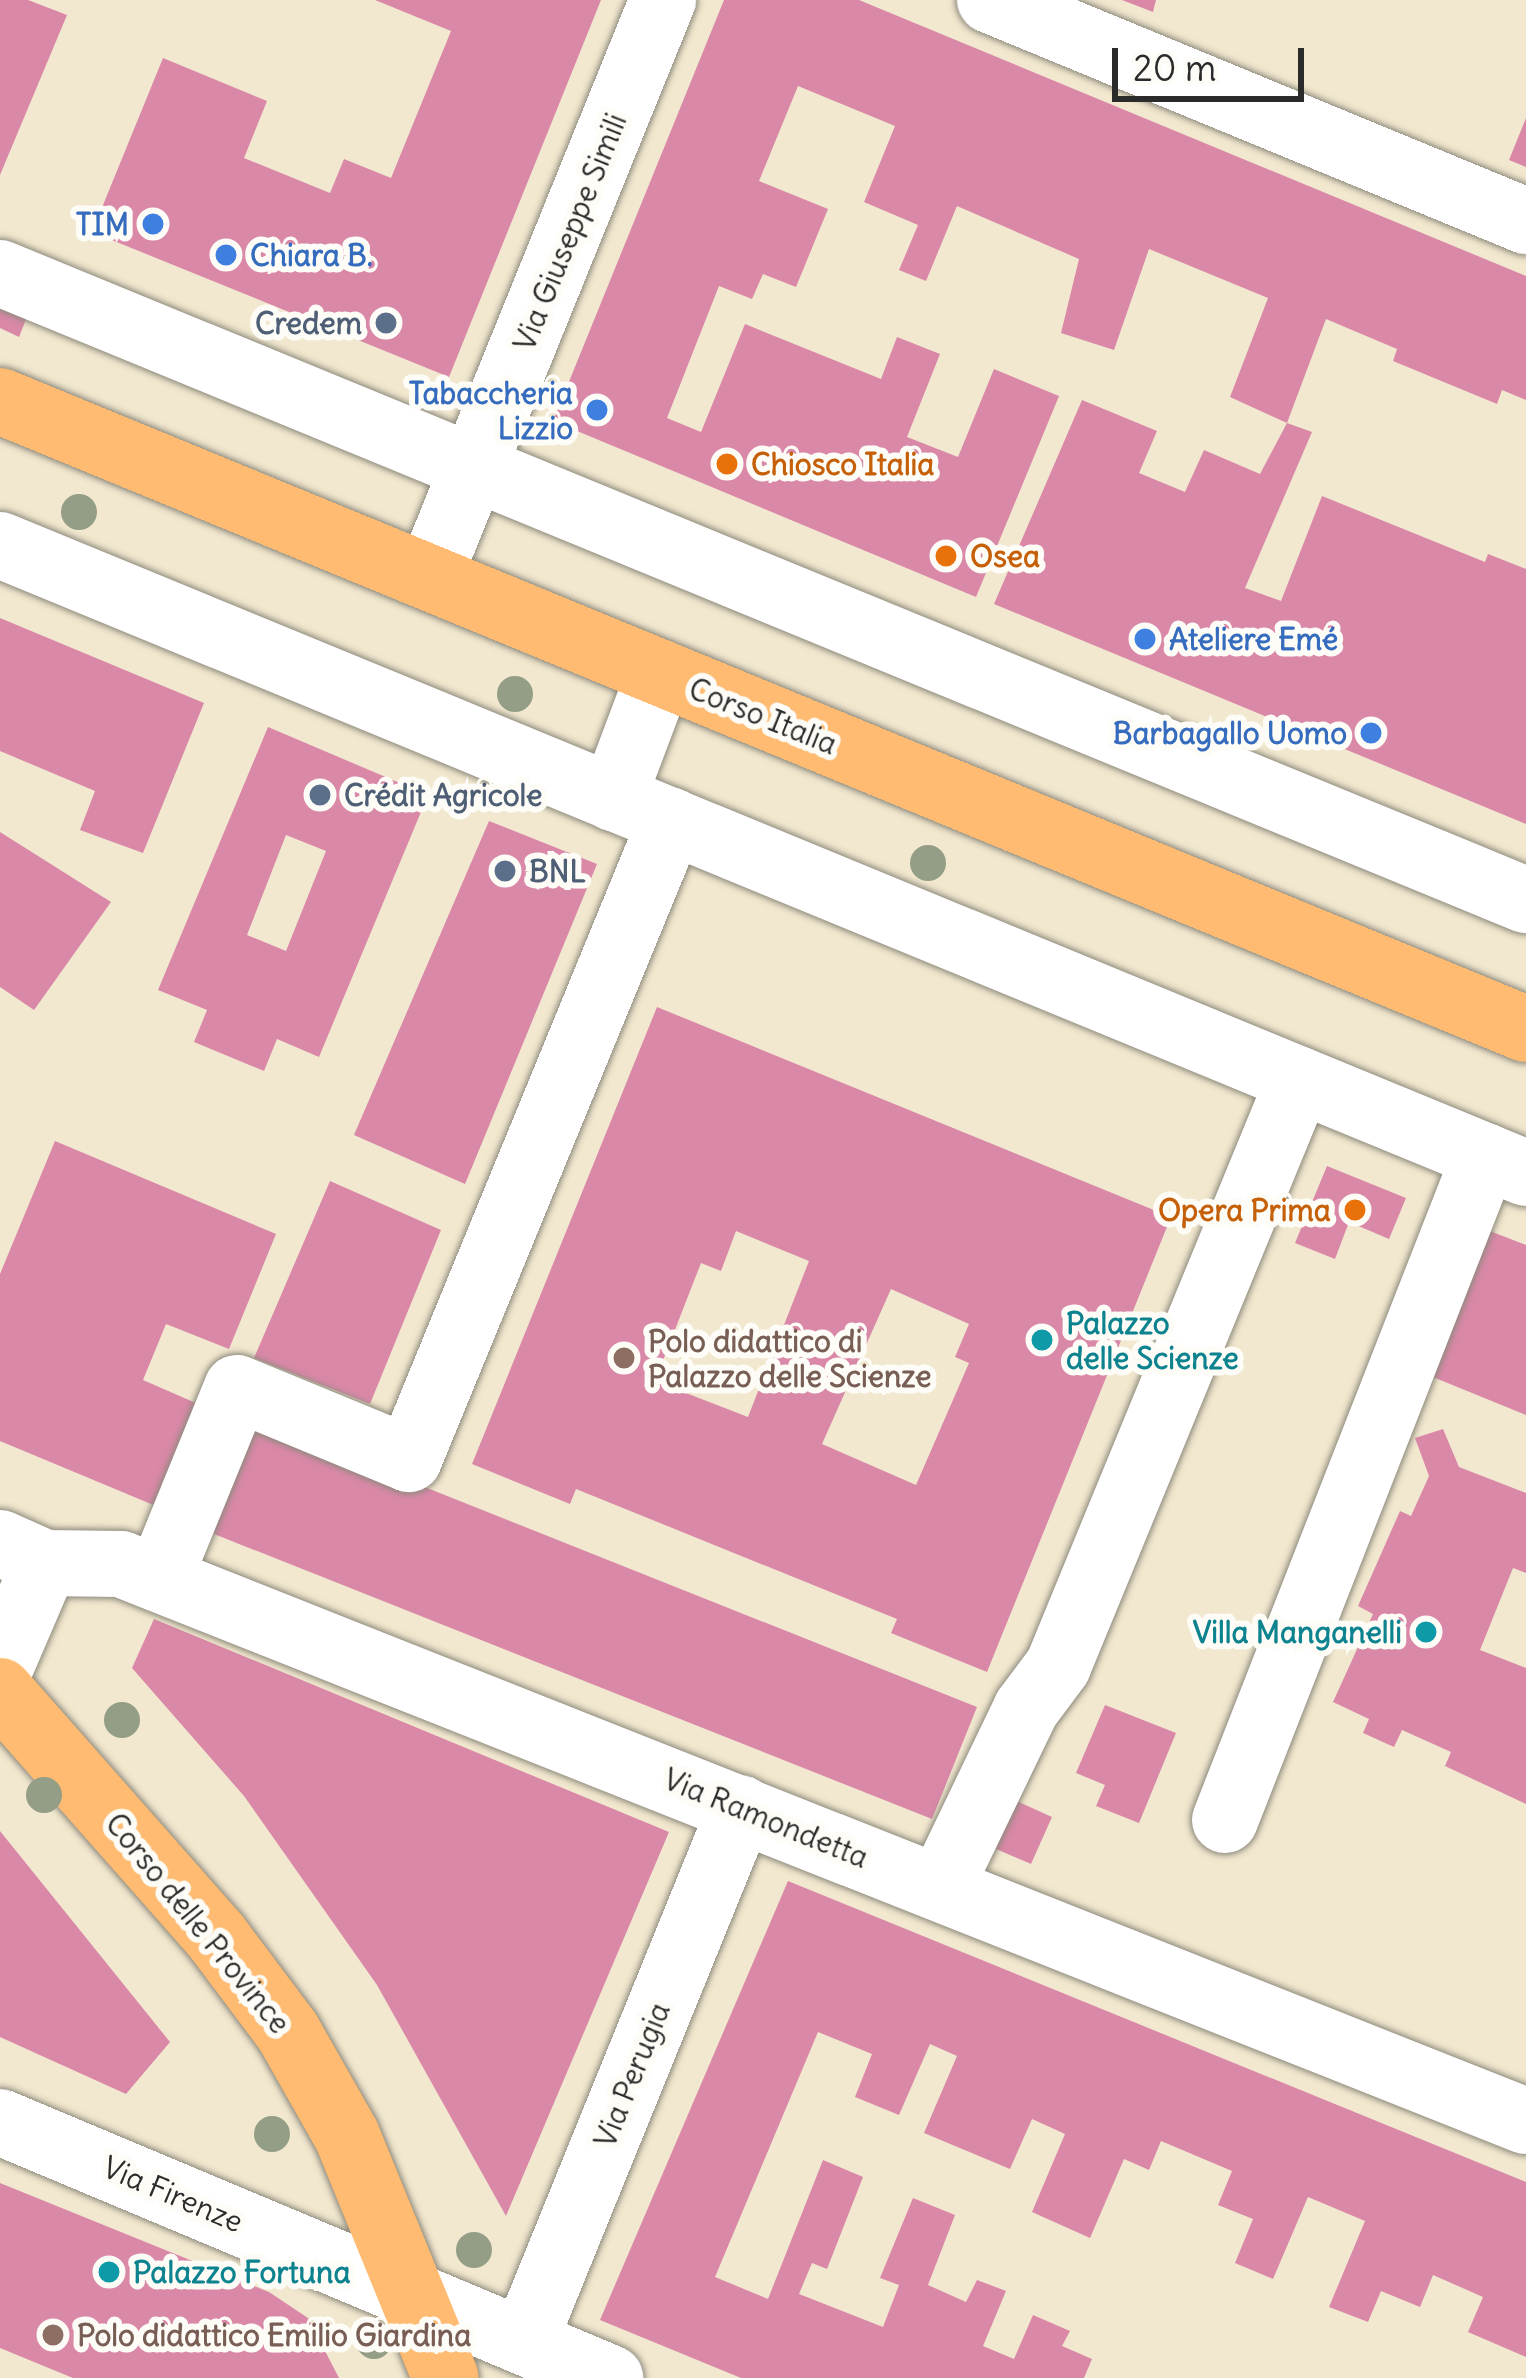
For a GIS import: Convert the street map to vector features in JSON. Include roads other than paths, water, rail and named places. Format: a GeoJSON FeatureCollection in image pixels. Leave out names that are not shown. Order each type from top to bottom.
{"type":"FeatureCollection","features":[{"type":"Feature","properties":{"kind":"main road","name":"Corso Italia"},"geometry":{"type":"LineString","coordinates":[[0,401],[1526,1029]]}},
{"type":"Feature","properties":{"kind":"main road","name":"Corso delle Province"},"geometry":{"type":"LineString","coordinates":[[0,1691],[216,1936],[288,2032],[347,2136],[446,2378]]}},
{"type":"Feature","properties":{"kind":"street","name":"Via Giuseppe Simili"},"geometry":{"type":"LineString","coordinates":[[429,577],[664,0]]}},
{"type":"Feature","properties":{"kind":"street"},"geometry":{"type":"LineString","coordinates":[[989,0],[1526,221]]}},
{"type":"Feature","properties":{"kind":"street"},"geometry":{"type":"LineString","coordinates":[[0,273],[476,464],[1526,900]]}},
{"type":"Feature","properties":{"kind":"street"},"geometry":{"type":"LineString","coordinates":[[0,545],[1506,1165],[1225,1820]]}},
{"type":"Feature","properties":{"kind":"street"},"geometry":{"type":"LineString","coordinates":[[159,1579],[237,1388],[409,1459],[642,810],[660,673]]}},
{"type":"Feature","properties":{"kind":"street"},"geometry":{"type":"LineString","coordinates":[[940,1888],[1026,1709],[1058,1666],[1299,1080]]}},
{"type":"Feature","properties":{"kind":"street"},"geometry":{"type":"LineString","coordinates":[[0,1668],[22,1553]]}},
{"type":"Feature","properties":{"kind":"street","name":"Via Ramondetta"},"geometry":{"type":"LineString","coordinates":[[22,1553],[121,1564],[1526,2122]]}},
{"type":"Feature","properties":{"kind":"street","name":"Via Perugia"},"geometry":{"type":"LineString","coordinates":[[524,2342],[741,1808]]}},
{"type":"Feature","properties":{"kind":"street","name":"Via Firenze"},"geometry":{"type":"LineString","coordinates":[[0,2122],[610,2378]]}},
{"type":"Feature","properties":{"kind":"place","name":"TIM"},"geometry":{"type":"Point","coordinates":[153,224]}},
{"type":"Feature","properties":{"kind":"place","name":"Chiara B."},"geometry":{"type":"Point","coordinates":[226,255]}},
{"type":"Feature","properties":{"kind":"place","name":"Credem"},"geometry":{"type":"Point","coordinates":[386,323]}},
{"type":"Feature","properties":{"kind":"place","name":"Tabaccheria Lizzio"},"geometry":{"type":"Point","coordinates":[597,410]}},
{"type":"Feature","properties":{"kind":"place","name":"Chiosco Italia"},"geometry":{"type":"Point","coordinates":[727,464]}},
{"type":"Feature","properties":{"kind":"place","name":"Osea"},"geometry":{"type":"Point","coordinates":[946,556]}},
{"type":"Feature","properties":{"kind":"place","name":"Ateliere Emé"},"geometry":{"type":"Point","coordinates":[1145,639]}},
{"type":"Feature","properties":{"kind":"place","name":"Barbagallo Uomo"},"geometry":{"type":"Point","coordinates":[1371,733]}},
{"type":"Feature","properties":{"kind":"place","name":"Crédit Agricole"},"geometry":{"type":"Point","coordinates":[320,795]}},
{"type":"Feature","properties":{"kind":"place","name":"BNL"},"geometry":{"type":"Point","coordinates":[505,871]}},
{"type":"Feature","properties":{"kind":"place","name":"Opera Prima"},"geometry":{"type":"Point","coordinates":[1355,1210]}},
{"type":"Feature","properties":{"kind":"place","name":"Palazzo delle Scienze"},"geometry":{"type":"Point","coordinates":[1042,1340]}},
{"type":"Feature","properties":{"kind":"place","name":"Polo didattico di Palazzo delle Scienze"},"geometry":{"type":"Point","coordinates":[624,1358]}},
{"type":"Feature","properties":{"kind":"place","name":"Villa Manganelli"},"geometry":{"type":"Point","coordinates":[1426,1632]}},
{"type":"Feature","properties":{"kind":"place","name":"Palazzo Fortuna"},"geometry":{"type":"Point","coordinates":[109,2272]}},
{"type":"Feature","properties":{"kind":"place","name":"Polo didattico Emilio Giardina"},"geometry":{"type":"Point","coordinates":[53,2335]}}]}
